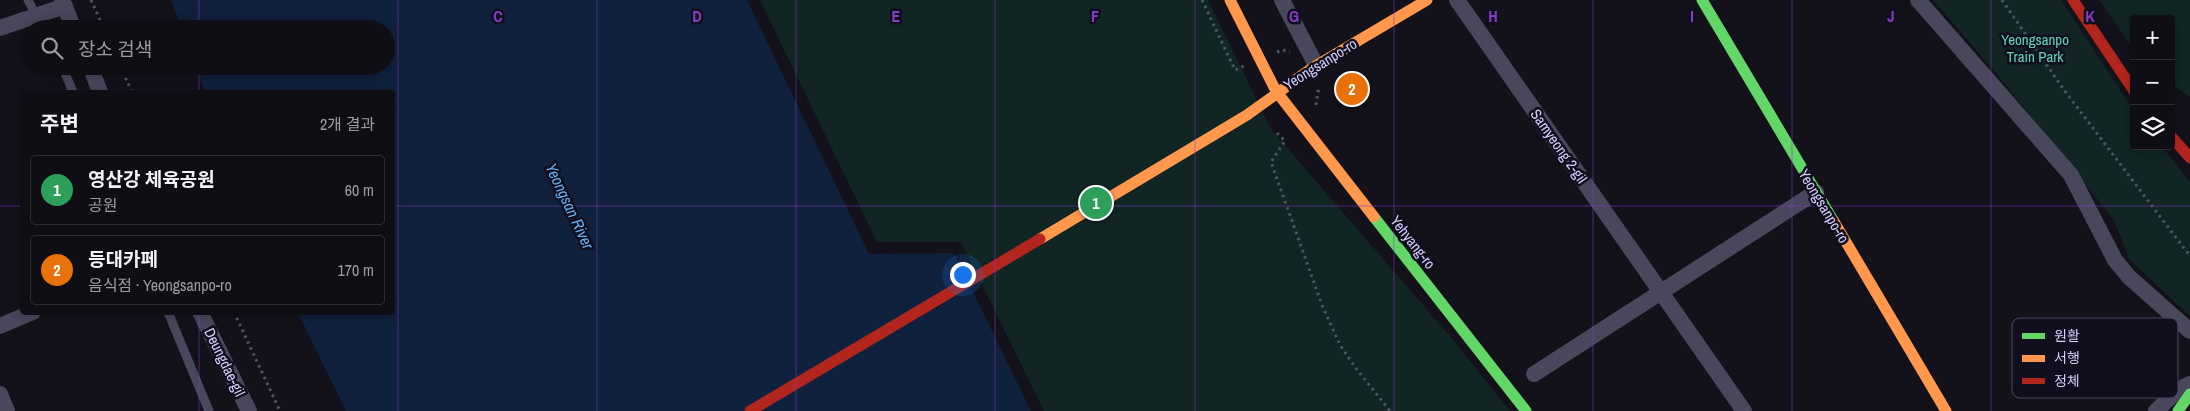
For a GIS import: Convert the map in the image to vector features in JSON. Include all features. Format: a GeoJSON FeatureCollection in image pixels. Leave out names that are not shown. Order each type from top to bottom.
{"type":"FeatureCollection","features":[{"type":"Feature","properties":{"kind":"street","name":"Yeongsanpo-ro"},"geometry":{"type":"LineString","coordinates":[[1230,0],[1276,91],[1316,64],[1427,0]]}},
{"type":"Feature","properties":{"kind":"street"},"geometry":{"type":"LineString","coordinates":[[1282,0],[1316,64]]}},
{"type":"Feature","properties":{"kind":"street","name":"Samyeong 2-gil"},"geometry":{"type":"LineString","coordinates":[[1457,0],[1744,411]]}},
{"type":"Feature","properties":{"kind":"street","name":"Yeongsanpo-ro"},"geometry":{"type":"LineString","coordinates":[[1702,0],[1946,411]]}},
{"type":"Feature","properties":{"kind":"street"},"geometry":{"type":"LineString","coordinates":[[1918,0],[2071,175],[2115,260],[2129,277],[2175,318]]}},
{"type":"Feature","properties":{"kind":"street"},"geometry":{"type":"LineString","coordinates":[[2073,0],[2130,85]]}},
{"type":"Feature","properties":{"kind":"street"},"geometry":{"type":"LineString","coordinates":[[42,20],[63,3],[70,20]]}},
{"type":"Feature","properties":{"kind":"street"},"geometry":{"type":"LineString","coordinates":[[0,28],[20,25]]}},
{"type":"Feature","properties":{"kind":"street"},"geometry":{"type":"LineString","coordinates":[[93,75],[99,90]]}},
{"type":"Feature","properties":{"kind":"street"},"geometry":{"type":"LineString","coordinates":[[750,411],[1247,115],[1276,91]]}},
{"type":"Feature","properties":{"kind":"street","name":"Yehyang-ro"},"geometry":{"type":"LineString","coordinates":[[1276,91],[1526,411]]}},
{"type":"Feature","properties":{"kind":"street"},"geometry":{"type":"LineString","coordinates":[[2175,141],[2190,158]]}},
{"type":"Feature","properties":{"kind":"street"},"geometry":{"type":"LineString","coordinates":[[1534,374],[1816,192]]}},
{"type":"Feature","properties":{"kind":"street"},"geometry":{"type":"LineString","coordinates":[[0,326],[26,315]]}},
{"type":"Feature","properties":{"kind":"street","name":"Deungdae-gil"},"geometry":{"type":"LineString","coordinates":[[201,315],[249,411]]}},
{"type":"Feature","properties":{"kind":"street"},"geometry":{"type":"LineString","coordinates":[[2178,320],[2190,331]]}},
{"type":"Feature","properties":{"kind":"street"},"geometry":{"type":"LineString","coordinates":[[2178,390],[2190,384]]}},
{"type":"Feature","properties":{"kind":"street"},"geometry":{"type":"LineString","coordinates":[[0,394],[7,411]]}},
{"type":"Feature","properties":{"kind":"street"},"geometry":{"type":"LineString","coordinates":[[2178,411],[2190,394]]}},
{"type":"Feature","properties":{"kind":"street"},"geometry":{"type":"LineString","coordinates":[[2156,411],[2170,398]]}},
{"type":"Feature","properties":{"kind":"lane"},"geometry":{"type":"LineString","coordinates":[[28,0],[39,20]]}},
{"type":"Feature","properties":{"kind":"lane"},"geometry":{"type":"LineString","coordinates":[[66,75],[73,90]]}},
{"type":"Feature","properties":{"kind":"lane"},"geometry":{"type":"LineString","coordinates":[[169,315],[210,411]]}},
{"type":"Feature","properties":{"kind":"path"},"geometry":{"type":"LineString","coordinates":[[92,0],[100,20]]}},
{"type":"Feature","properties":{"kind":"path"},"geometry":{"type":"LineString","coordinates":[[2002,0],[2064,90],[2190,256]]}},
{"type":"Feature","properties":{"kind":"path"},"geometry":{"type":"LineString","coordinates":[[124,75],[131,90]]}},
{"type":"Feature","properties":{"kind":"path"},"geometry":{"type":"LineString","coordinates":[[1277,134],[1285,141],[1270,162],[1322,305],[1340,345],[1390,411]]}},
{"type":"Feature","properties":{"kind":"path"},"geometry":{"type":"LineString","coordinates":[[235,315],[280,411]]}},
{"type":"Feature","properties":{"kind":"green space"},"geometry":{"type":"Polygon","coordinates":[[[760,0],[1208,0],[1271,129],[1455,342],[1510,411],[1044,411],[961,242],[877,242],[760,0]]]}},
{"type":"Feature","properties":{"kind":"green space","name":"Yeongsanpo Train Park"},"geometry":{"type":"Polygon","coordinates":[[[1933,0],[2061,0],[2130,105],[2130,150],[2165,150],[2190,183],[2190,316],[2129,259],[2114,220],[1996,73],[1933,0]]]}},
{"type":"Feature","properties":{"kind":"green space"},"geometry":{"type":"Polygon","coordinates":[[[2099,0],[2190,0],[2190,97],[2175,87],[2175,15],[2130,15],[2130,44],[2099,0]]]}},
{"type":"Feature","properties":{"kind":"water","name":"Yeongsan River"},"geometry":{"type":"Polygon","coordinates":[[[171,0],[747,0],[869,254],[954,253],[1031,411],[346,411],[299,315],[395,315],[395,90],[204,90],[199,75],[395,75],[395,20],[179,20],[171,0]]]}},
{"type":"Feature","properties":{"kind":"traffic: fast"},"geometry":{"type":"LineString","coordinates":[[1702,0],[1833,220]]}},
{"type":"Feature","properties":{"kind":"traffic: fast"},"geometry":{"type":"LineString","coordinates":[[1374,217],[1526,411]]}},
{"type":"Feature","properties":{"kind":"traffic: fast"},"geometry":{"type":"LineString","coordinates":[[2178,411],[2190,394]]}},
{"type":"Feature","properties":{"kind":"traffic: slow"},"geometry":{"type":"LineString","coordinates":[[1230,0],[1276,91],[1374,217]]}},
{"type":"Feature","properties":{"kind":"traffic: slow"},"geometry":{"type":"LineString","coordinates":[[1040,239],[1247,115],[1312,68],[1427,0]]}},
{"type":"Feature","properties":{"kind":"traffic: slow"},"geometry":{"type":"LineString","coordinates":[[1833,220],[1946,411]]}},
{"type":"Feature","properties":{"kind":"traffic: jam"},"geometry":{"type":"LineString","coordinates":[[2073,0],[2130,85]]}},
{"type":"Feature","properties":{"kind":"traffic: jam"},"geometry":{"type":"LineString","coordinates":[[2175,141],[2190,158]]}},
{"type":"Feature","properties":{"kind":"traffic: jam"},"geometry":{"type":"LineString","coordinates":[[750,411],[1040,239]]}},
{"type":"Feature","properties":{"kind":"place","name":"등대카페"},"geometry":{"type":"Point","coordinates":[1352,89]}},
{"type":"Feature","properties":{"kind":"place","name":"영산강 체육공원"},"geometry":{"type":"Point","coordinates":[1096,203]}}]}
